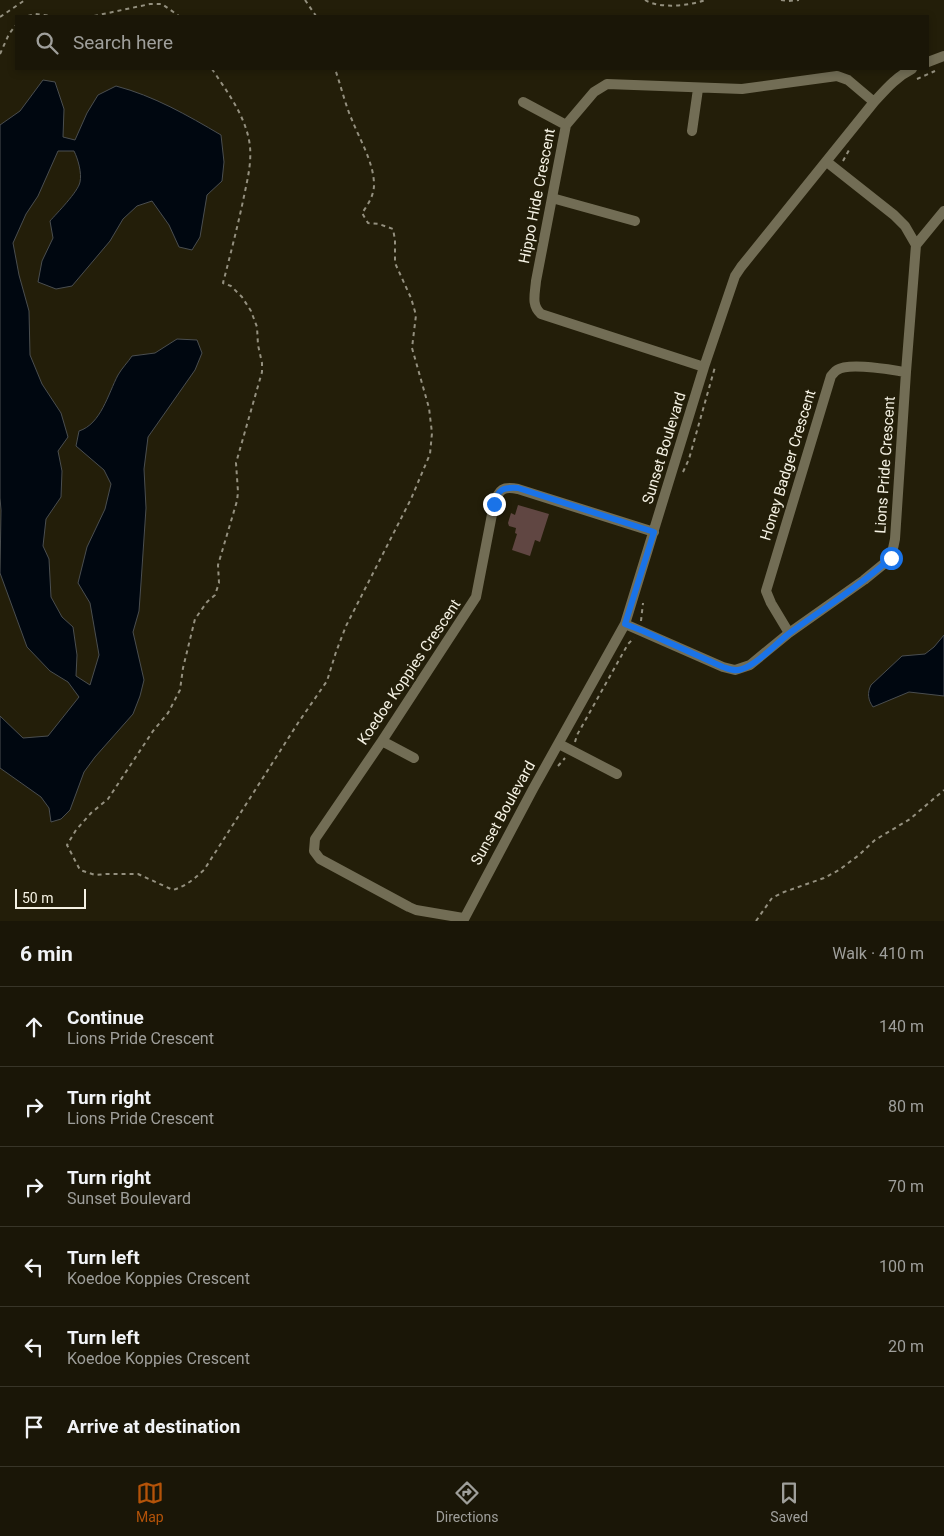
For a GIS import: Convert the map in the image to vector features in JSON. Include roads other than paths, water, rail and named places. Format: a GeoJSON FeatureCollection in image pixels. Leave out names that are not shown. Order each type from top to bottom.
{"type":"FeatureCollection","features":[{"type":"Feature","properties":{"kind":"street"},"geometry":{"type":"LineString","coordinates":[[929,62],[944,56]]}},
{"type":"Feature","properties":{"kind":"street","name":"Sunset Boulevard"},"geometry":{"type":"LineString","coordinates":[[463,919],[625,624],[732,282],[738,271],[874,102],[896,78],[910,70]]}},
{"type":"Feature","properties":{"kind":"street","name":"Hippo Hide Crescent"},"geometry":{"type":"LineString","coordinates":[[704,367],[541,314],[536,310],[534,304],[535,289],[566,125],[594,92],[608,84],[742,89],[837,76],[848,80],[874,102]]}},
{"type":"Feature","properties":{"kind":"street"},"geometry":{"type":"LineString","coordinates":[[692,131],[698,88]]}},
{"type":"Feature","properties":{"kind":"street"},"geometry":{"type":"LineString","coordinates":[[524,102],[566,125]]}},
{"type":"Feature","properties":{"kind":"street"},"geometry":{"type":"LineString","coordinates":[[827,162],[894,215],[904,226],[916,245],[944,211]]}},
{"type":"Feature","properties":{"kind":"street"},"geometry":{"type":"LineString","coordinates":[[552,198],[635,221]]}},
{"type":"Feature","properties":{"kind":"street","name":"Lions Pride Crescent"},"geometry":{"type":"LineString","coordinates":[[625,624],[723,667],[740,670],[750,665],[789,633],[864,580],[891,558],[895,539],[916,245]]}},
{"type":"Feature","properties":{"kind":"street","name":"Honey Badger Crescent"},"geometry":{"type":"LineString","coordinates":[[789,633],[766,591],[831,376],[838,369],[847,367],[906,372]]}},
{"type":"Feature","properties":{"kind":"street","name":"Koedoe Koppies Crescent"},"geometry":{"type":"LineString","coordinates":[[463,919],[416,910],[320,859],[314,851],[315,839],[382,741],[476,597],[494,504],[502,490],[508,487],[518,488],[654,532]]}},
{"type":"Feature","properties":{"kind":"street"},"geometry":{"type":"LineString","coordinates":[[382,741],[414,758]]}},
{"type":"Feature","properties":{"kind":"street"},"geometry":{"type":"LineString","coordinates":[[559,744],[618,774]]}}]}
